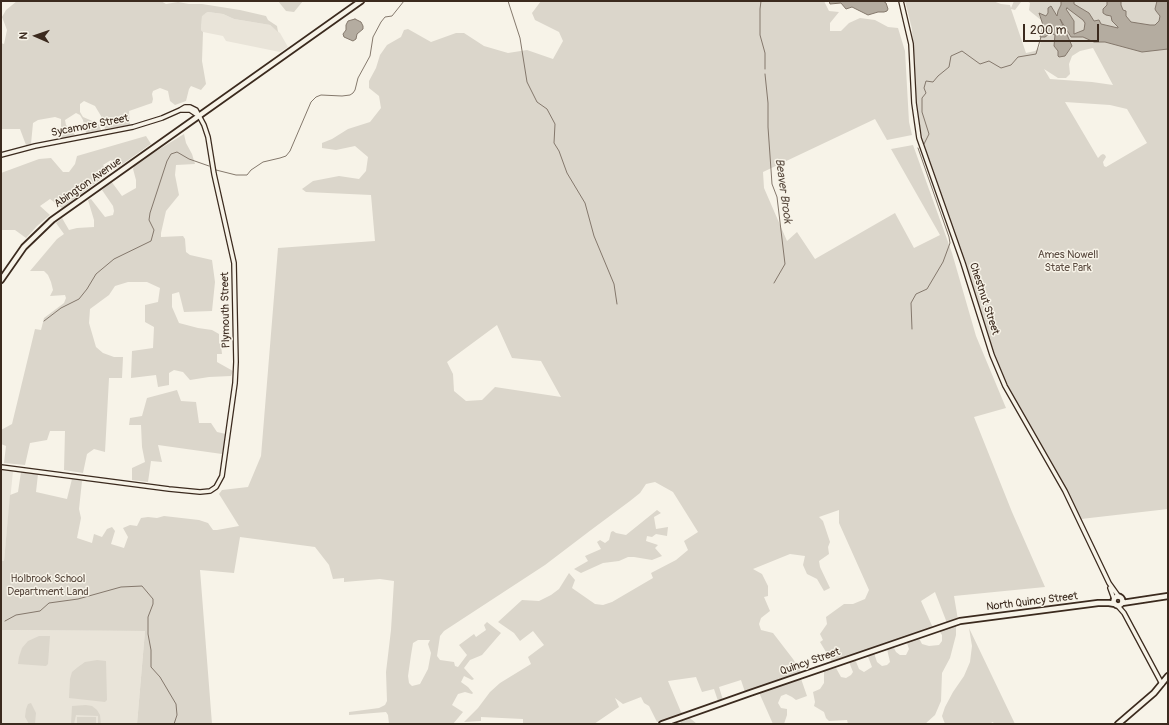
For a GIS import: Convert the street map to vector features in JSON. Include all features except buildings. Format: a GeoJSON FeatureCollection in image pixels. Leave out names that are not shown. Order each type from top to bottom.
{"type":"FeatureCollection","features":[{"type":"Feature","properties":{"kind":"main road"},"geometry":{"type":"LineString","coordinates":[[199,116],[361,1]]}},
{"type":"Feature","properties":{"kind":"main road","name":"Abington Avenue"},"geometry":{"type":"LineString","coordinates":[[1,280],[24,247],[52,220],[199,116]]}},
{"type":"Feature","properties":{"kind":"main road","name":"North Quincy Street"},"geometry":{"type":"LineString","coordinates":[[965,620],[1168,596]]}},
{"type":"Feature","properties":{"kind":"main road","name":"Quincy Street"},"geometry":{"type":"LineString","coordinates":[[662,724],[965,620]]}},
{"type":"Feature","properties":{"kind":"main road"},"geometry":{"type":"LineString","coordinates":[[1118,724],[1148,699],[1168,676]]}},
{"type":"Feature","properties":{"kind":"street","name":"Chestnut Street"},"geometry":{"type":"LineString","coordinates":[[901,1],[911,44],[914,103],[919,138],[963,263],[992,355],[1013,400],[1073,506],[1124,614],[1162,684]]}},
{"type":"Feature","properties":{"kind":"street","name":"Sycamore Street"},"geometry":{"type":"LineString","coordinates":[[1,155],[35,146],[133,127],[180,110],[188,109],[199,116]]}},
{"type":"Feature","properties":{"kind":"street","name":"Plymouth Street"},"geometry":{"type":"LineString","coordinates":[[1,467],[191,492],[206,492],[214,489],[220,482],[224,466],[235,383],[235,268],[208,137],[199,116]]}},
{"type":"Feature","properties":{"kind":"shaded area"},"geometry":{"type":"Polygon","coordinates":[[[829,1],[883,1],[886,3],[888,9],[884,12],[868,15],[852,7],[846,9],[841,3],[830,4],[829,1]]]}},
{"type":"Feature","properties":{"kind":"shaded area"},"geometry":{"type":"Polygon","coordinates":[[[1061,1],[1074,1],[1074,4],[1089,13],[1094,21],[1099,20],[1101,24],[1118,28],[1112,21],[1111,16],[1103,13],[1103,9],[1107,5],[1107,1],[1121,1],[1123,10],[1126,11],[1126,16],[1131,22],[1155,25],[1159,21],[1160,16],[1155,9],[1157,1],[1168,1],[1168,49],[1142,52],[1105,42],[1094,42],[1083,37],[1071,37],[1060,19],[1072,46],[1065,56],[1059,57],[1058,51],[1054,46],[1055,35],[1051,33],[1045,37],[1040,37],[1043,25],[1039,13],[1046,16],[1048,13],[1048,8],[1051,6],[1057,16],[1061,1]],[[1067,8],[1066,9],[1074,21],[1074,34],[1084,30],[1085,23],[1067,8]]]}},
{"type":"Feature","properties":{"kind":"shaded area"},"geometry":{"type":"Polygon","coordinates":[[[208,12],[223,14],[234,19],[270,25],[280,33],[288,47],[280,52],[226,41],[223,36],[203,32],[201,30],[202,15],[208,12]]]}},
{"type":"Feature","properties":{"kind":"shaded area"},"geometry":{"type":"Polygon","coordinates":[[[355,19],[361,22],[363,29],[357,34],[356,39],[353,41],[344,37],[343,34],[346,30],[348,21],[355,19]]]}},
{"type":"Feature","properties":{"kind":"shaded area"},"geometry":{"type":"Polygon","coordinates":[[[1,469],[13,471],[4,561],[1,561],[1,469]]]}},
{"type":"Feature","properties":{"kind":"shaded area"},"geometry":{"type":"Polygon","coordinates":[[[1,630],[145,631],[137,724],[1,724],[1,630]]]}},
{"type":"Feature","properties":{"kind":"green space"},"geometry":{"type":"Polygon","coordinates":[[[17,1],[161,1],[166,4],[178,2],[202,4],[266,16],[268,20],[277,26],[278,32],[270,25],[234,19],[223,14],[208,12],[202,16],[201,30],[203,32],[202,61],[206,84],[201,90],[191,86],[186,101],[175,105],[170,101],[168,91],[160,88],[153,91],[152,103],[129,111],[130,125],[105,129],[101,116],[95,106],[84,101],[80,104],[80,112],[83,117],[97,123],[101,130],[86,133],[83,120],[80,115],[76,113],[65,120],[66,125],[75,135],[59,140],[61,119],[55,117],[38,120],[33,123],[31,144],[26,145],[20,129],[1,129],[1,43],[4,44],[7,30],[2,17],[6,10],[17,1]]]}},
{"type":"Feature","properties":{"kind":"green space"},"geometry":{"type":"Polygon","coordinates":[[[278,1],[303,1],[294,12],[286,11],[278,1]]]}},
{"type":"Feature","properties":{"kind":"green space","name":"Holbrook School Department Land"},"geometry":{"type":"Polygon","coordinates":[[[541,1],[824,1],[829,11],[839,12],[830,23],[830,31],[841,31],[849,23],[860,18],[875,20],[888,27],[898,28],[905,51],[909,122],[912,135],[887,140],[875,119],[763,172],[764,188],[787,241],[797,232],[815,259],[895,213],[914,248],[940,235],[891,149],[913,145],[952,253],[976,336],[1006,408],[974,417],[1012,512],[1045,587],[954,596],[958,620],[947,623],[935,592],[921,601],[933,628],[832,662],[820,642],[823,640],[820,634],[827,624],[826,617],[844,604],[853,604],[865,599],[869,590],[839,523],[839,510],[819,517],[823,521],[830,542],[828,547],[829,554],[819,561],[820,567],[830,588],[824,591],[817,579],[807,574],[803,565],[805,556],[790,554],[753,569],[762,574],[768,586],[768,596],[764,597],[770,611],[761,618],[759,624],[761,630],[773,633],[793,659],[801,672],[799,673],[807,696],[796,700],[786,694],[781,696],[778,703],[781,708],[787,709],[784,724],[773,724],[757,688],[745,692],[741,680],[719,687],[723,700],[718,701],[714,689],[702,692],[696,677],[668,681],[681,712],[697,724],[682,724],[676,716],[657,722],[649,706],[644,703],[641,697],[623,704],[615,698],[619,707],[594,724],[523,724],[523,719],[481,717],[481,721],[464,722],[478,708],[490,692],[500,683],[531,664],[528,657],[544,645],[533,631],[520,641],[514,633],[498,622],[522,600],[539,601],[551,595],[559,589],[569,573],[575,580],[572,588],[595,604],[603,605],[612,602],[653,578],[651,573],[676,560],[688,550],[684,541],[698,532],[673,492],[655,482],[646,484],[640,493],[545,565],[444,631],[440,636],[437,656],[440,660],[454,662],[455,666],[458,667],[467,655],[459,645],[474,634],[476,637],[486,630],[484,625],[487,622],[501,633],[482,655],[470,660],[464,668],[474,679],[472,680],[464,676],[461,682],[473,693],[465,692],[458,694],[452,705],[463,712],[453,724],[389,724],[388,715],[386,712],[349,715],[349,712],[379,708],[385,705],[387,701],[386,672],[391,630],[394,581],[380,579],[344,582],[344,578],[333,579],[329,565],[315,547],[240,537],[234,573],[200,570],[212,724],[137,724],[145,631],[1,630],[1,561],[4,561],[10,495],[18,492],[21,472],[38,474],[36,492],[67,499],[72,479],[82,481],[79,509],[81,518],[77,538],[92,543],[94,534],[102,537],[107,529],[112,527],[115,531],[111,544],[124,548],[128,537],[123,528],[130,525],[137,526],[141,518],[148,517],[157,518],[164,516],[199,520],[208,523],[213,530],[239,526],[219,494],[222,490],[248,487],[261,456],[278,248],[375,241],[371,195],[306,192],[302,189],[313,181],[339,176],[359,179],[366,171],[368,157],[355,146],[336,150],[322,148],[322,143],[332,139],[348,129],[370,122],[381,108],[379,96],[369,88],[369,81],[376,68],[380,55],[387,45],[401,37],[404,30],[408,29],[431,42],[456,33],[464,33],[484,46],[508,53],[527,50],[553,59],[563,41],[559,32],[535,20],[532,13],[541,1]],[[497,325],[447,362],[453,374],[454,391],[466,401],[482,400],[495,387],[561,397],[541,361],[512,358],[497,325]],[[418,640],[413,643],[408,676],[409,683],[412,686],[420,684],[428,669],[431,653],[428,644],[430,640],[418,640]]]}},
{"type":"Feature","properties":{"kind":"green space","name":"Ames Nowell State Park"},"geometry":{"type":"Polygon","coordinates":[[[905,1],[993,1],[1010,5],[1011,8],[1014,1],[1025,1],[1021,2],[1015,10],[1011,9],[1026,53],[1035,51],[1039,48],[1041,38],[1048,36],[1051,33],[1055,35],[1054,46],[1058,51],[1058,56],[1072,48],[1059,19],[1071,37],[1078,36],[1086,38],[1083,31],[1076,34],[1073,32],[1074,23],[1066,9],[1069,9],[1066,1],[1168,1],[1168,509],[1081,519],[1059,475],[1007,385],[989,340],[965,262],[924,144],[917,113],[912,29],[905,1]],[[1093,48],[1080,51],[1072,56],[1069,64],[1070,74],[1066,78],[1058,78],[1044,69],[1050,79],[1113,85],[1093,48]],[[1065,102],[1098,158],[1103,154],[1105,155],[1106,157],[1103,162],[1104,166],[1106,167],[1147,143],[1127,109],[1110,105],[1065,102]]]}},
{"type":"Feature","properties":{"kind":"green space"},"geometry":{"type":"Polygon","coordinates":[[[1027,1],[1061,1],[1061,5],[1057,16],[1052,8],[1048,8],[1048,13],[1046,16],[1039,15],[1041,20],[1029,10],[1030,3],[1027,1]]]}},
{"type":"Feature","properties":{"kind":"green space"},"geometry":{"type":"Polygon","coordinates":[[[184,134],[186,143],[195,164],[176,165],[175,175],[179,195],[166,211],[161,237],[183,236],[185,239],[186,252],[190,255],[212,260],[215,282],[212,311],[184,312],[179,292],[172,294],[172,307],[179,323],[212,330],[219,334],[219,343],[221,345],[222,354],[217,354],[217,362],[233,371],[231,376],[190,380],[183,372],[174,370],[169,373],[169,385],[158,387],[156,375],[131,378],[132,351],[153,348],[154,327],[145,322],[145,305],[158,302],[160,288],[147,282],[128,282],[115,286],[109,295],[90,309],[89,323],[96,347],[103,353],[114,357],[123,357],[122,378],[109,378],[105,452],[94,449],[87,454],[83,473],[64,470],[65,431],[50,431],[47,440],[30,443],[25,465],[4,463],[6,446],[1,444],[1,430],[12,424],[35,329],[41,330],[44,318],[64,303],[66,298],[65,295],[50,296],[53,290],[48,275],[44,271],[30,271],[57,239],[64,234],[56,223],[62,218],[69,230],[94,227],[94,220],[88,200],[91,199],[105,217],[113,215],[113,206],[102,190],[111,181],[122,196],[136,188],[136,180],[133,169],[134,166],[184,134]]]}},
{"type":"Feature","properties":{"kind":"green space"},"geometry":{"type":"Polygon","coordinates":[[[146,136],[151,144],[117,168],[111,160],[103,165],[109,173],[62,208],[50,199],[40,206],[50,215],[26,238],[15,230],[1,230],[1,173],[39,159],[51,158],[63,172],[69,172],[75,164],[77,156],[146,136]]]}},
{"type":"Feature","properties":{"kind":"green space"},"geometry":{"type":"Polygon","coordinates":[[[177,390],[181,401],[196,402],[199,423],[211,423],[217,432],[226,434],[222,454],[158,445],[162,462],[151,461],[148,482],[132,480],[132,468],[145,462],[142,447],[141,425],[129,425],[130,418],[142,416],[147,398],[177,390]]]}},
{"type":"Feature","properties":{"kind":"green space"},"geometry":{"type":"Polygon","coordinates":[[[657,510],[661,513],[654,517],[656,529],[668,527],[667,536],[656,534],[652,537],[647,536],[646,541],[658,545],[655,548],[662,556],[652,560],[628,557],[619,561],[603,563],[581,573],[574,569],[588,561],[585,556],[601,549],[597,542],[600,540],[605,543],[609,540],[611,532],[613,531],[626,535],[657,510]]]}},
{"type":"Feature","properties":{"kind":"green space"},"geometry":{"type":"Polygon","coordinates":[[[956,625],[956,635],[950,658],[942,673],[941,701],[935,715],[925,724],[848,724],[847,720],[829,721],[824,712],[814,706],[815,702],[813,692],[820,689],[824,683],[824,671],[836,668],[841,677],[846,678],[853,672],[849,662],[855,659],[859,669],[864,672],[872,667],[867,654],[874,653],[877,662],[882,666],[887,665],[890,662],[887,649],[894,648],[900,655],[906,655],[909,649],[907,643],[919,638],[922,644],[929,646],[939,645],[942,641],[942,635],[939,631],[956,625]]]}},
{"type":"Feature","properties":{"kind":"green space"},"geometry":{"type":"Polygon","coordinates":[[[969,628],[1015,724],[994,724],[993,722],[989,724],[945,724],[942,716],[945,707],[964,676],[970,662],[972,646],[969,628]]]}},
{"type":"Feature","properties":{"kind":"green space"},"geometry":{"type":"Polygon","coordinates":[[[39,636],[50,636],[48,664],[46,666],[18,664],[22,648],[28,641],[39,636]]]}},
{"type":"Feature","properties":{"kind":"green space"},"geometry":{"type":"Polygon","coordinates":[[[97,660],[106,661],[107,700],[105,702],[69,698],[72,672],[85,662],[97,660]]]}},
{"type":"Feature","properties":{"kind":"green space"},"geometry":{"type":"Polygon","coordinates":[[[31,703],[36,713],[35,724],[29,724],[25,717],[28,704],[31,703]]]}},
{"type":"Feature","properties":{"kind":"green space"},"geometry":{"type":"Polygon","coordinates":[[[72,706],[92,706],[97,710],[100,715],[101,724],[98,724],[98,716],[76,715],[74,724],[71,724],[72,706]]]}},
{"type":"Feature","properties":{"kind":"green space"},"geometry":{"type":"Polygon","coordinates":[[[77,717],[96,717],[96,724],[77,724],[77,717]]]}},
{"type":"Feature","properties":{"kind":"waterway","name":"Beaver Brook"},"geometry":{"type":"LineString","coordinates":[[216,170],[236,175],[247,175],[251,170],[263,162],[286,156],[290,151],[311,102],[316,97],[321,95],[342,96],[353,93],[358,78],[370,56],[373,37],[381,22],[385,17],[392,16],[404,1]]}},
{"type":"Feature","properties":{"kind":"waterway"},"geometry":{"type":"LineString","coordinates":[[508,1],[520,38],[527,82],[537,102],[547,109],[555,124],[554,143],[559,151],[567,173],[585,203],[594,236],[614,284],[617,304]]}},
{"type":"Feature","properties":{"kind":"waterway","name":"Beaver Brook"},"geometry":{"type":"LineString","coordinates":[[761,1],[760,35],[765,53],[765,69]]}},
{"type":"Feature","properties":{"kind":"waterway"},"geometry":{"type":"LineString","coordinates":[[924,144],[929,134],[922,112],[922,98],[926,93],[924,88],[926,81],[933,82],[949,67],[951,56],[962,51],[980,64],[989,61],[1001,68],[1011,65],[1018,57],[1036,54],[1041,37]]}},
{"type":"Feature","properties":{"kind":"waterway","name":"Beaver Brook"},"geometry":{"type":"LineString","coordinates":[[765,74],[772,184],[777,197],[785,264],[774,283]]}},
{"type":"Feature","properties":{"kind":"waterway"},"geometry":{"type":"LineString","coordinates":[[912,329],[911,303],[916,294],[927,289],[943,262],[950,243],[918,148]]}},
{"type":"Feature","properties":{"kind":"waterway","name":"Beaver Brook"},"geometry":{"type":"LineString","coordinates":[[44,321],[61,308],[79,299],[96,274],[114,259],[151,241],[154,230],[149,220],[150,213],[167,161],[171,154],[177,152],[189,159],[209,166]]}},
{"type":"Feature","properties":{"kind":"waterway"},"geometry":{"type":"LineString","coordinates":[[5,621],[16,615],[40,611],[49,603],[78,599],[121,587],[142,586],[153,599],[153,604],[148,617],[151,667],[160,677],[176,704],[177,715],[174,724]]}}]}
